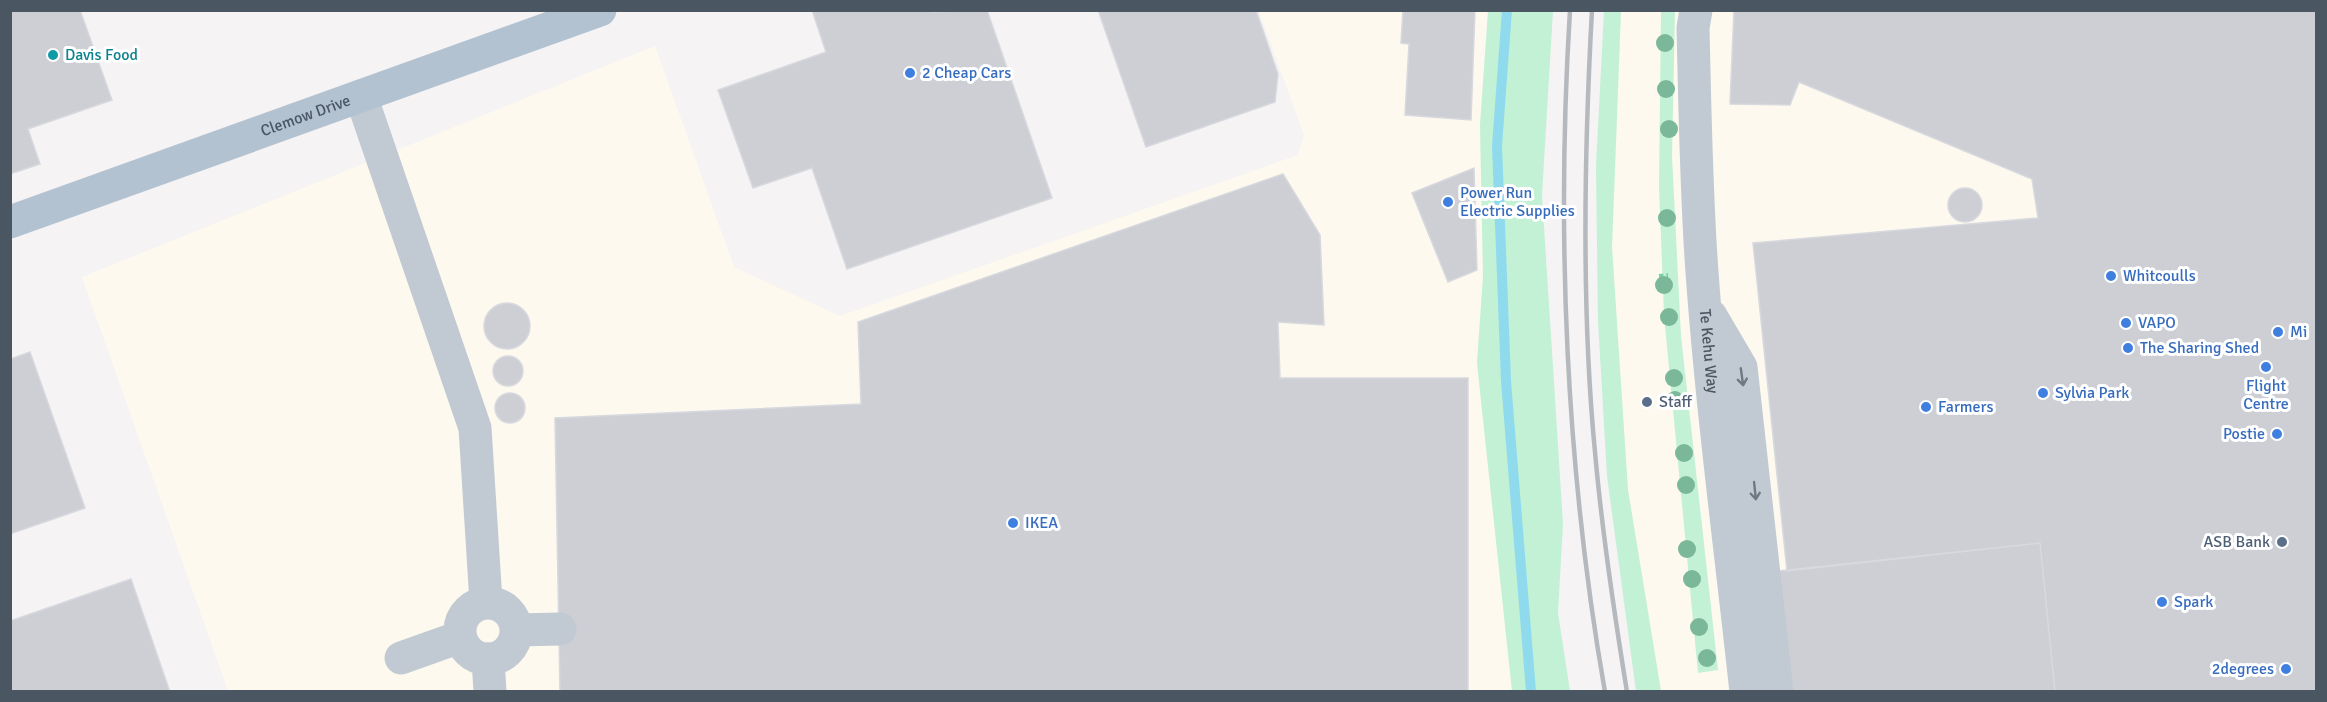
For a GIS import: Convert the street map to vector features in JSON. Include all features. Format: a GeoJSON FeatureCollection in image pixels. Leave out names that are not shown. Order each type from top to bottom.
{"type":"FeatureCollection","features":[{"type":"Feature","properties":{"kind":"main road","name":"Clemow Drive"},"geometry":{"type":"LineString","coordinates":[[10,222],[600,10]]}},
{"type":"Feature","properties":{"kind":"lane","name":"Te Kehu Way"},"geometry":{"type":"LineString","coordinates":[[1696,10],[1694,28],[1696,149],[1702,273],[1746,692]]}},
{"type":"Feature","properties":{"kind":"lane"},"geometry":{"type":"LineString","coordinates":[[361,96],[475,428],[486,602]]}},
{"type":"Feature","properties":{"kind":"lane"},"geometry":{"type":"LineString","coordinates":[[1706,307],[1741,367],[1775,608],[1777,692]]}},
{"type":"Feature","properties":{"kind":"lane"},"geometry":{"type":"LineString","coordinates":[[486,602],[504,607],[510,613],[517,630],[512,647],[505,654],[488,659],[478,658],[470,653],[460,637],[459,627],[468,610],[486,602]]}},
{"type":"Feature","properties":{"kind":"lane"},"geometry":{"type":"LineString","coordinates":[[517,630],[560,629]]}},
{"type":"Feature","properties":{"kind":"lane"},"geometry":{"type":"LineString","coordinates":[[401,658],[460,637]]}},
{"type":"Feature","properties":{"kind":"lane"},"geometry":{"type":"LineString","coordinates":[[488,659],[490,692]]}},
{"type":"Feature","properties":{"kind":"shaded area"},"geometry":{"type":"Polygon","coordinates":[[[1259,11],[1488,11],[1480,125],[1483,276],[1477,363],[1512,691],[228,691],[82,277],[655,46],[734,267],[840,316],[1298,155],[1304,135],[1259,11]]]}},
{"type":"Feature","properties":{"kind":"shaded area","name":"Sylvia Park"},"geometry":{"type":"Polygon","coordinates":[[[1621,11],[2316,11],[2316,691],[1661,691],[1628,490],[1612,247],[1621,11]]]}},
{"type":"Feature","properties":{"kind":"green space"},"geometry":{"type":"Polygon","coordinates":[[[1675,10],[1672,156],[1681,336],[1718,670],[1698,673],[1664,315],[1659,187],[1661,11],[1675,10]]]}},
{"type":"Feature","properties":{"kind":"green space"},"geometry":{"type":"Polygon","coordinates":[[[1488,11],[1553,11],[1542,195],[1563,524],[1558,613],[1570,691],[1512,691],[1477,363],[1483,276],[1480,125],[1488,11]]]}},
{"type":"Feature","properties":{"kind":"green space"},"geometry":{"type":"Polygon","coordinates":[[[1604,11],[1621,11],[1612,247],[1628,490],[1661,691],[1636,691],[1607,476],[1598,321],[1596,166],[1604,11]]]}},
{"type":"Feature","properties":{"kind":"building","name":"Davis Food"},"geometry":{"type":"Polygon","coordinates":[[[10,10],[80,10],[112,100],[28,129],[40,164],[10,174],[10,10]]]}},
{"type":"Feature","properties":{"kind":"building"},"geometry":{"type":"Polygon","coordinates":[[[812,10],[931,10],[932,12],[987,10],[1052,198],[847,269],[812,168],[753,188],[718,90],[826,52],[812,10]]]}},
{"type":"Feature","properties":{"kind":"building"},"geometry":{"type":"Polygon","coordinates":[[[1098,10],[1256,10],[1278,74],[1275,102],[1146,147],[1098,10]]]}},
{"type":"Feature","properties":{"kind":"building"},"geometry":{"type":"Polygon","coordinates":[[[1403,10],[1475,10],[1471,120],[1405,115],[1409,44],[1401,43],[1403,10]]]}},
{"type":"Feature","properties":{"kind":"building","name":"Sylvia Park"},"geometry":{"type":"Polygon","coordinates":[[[1734,10],[2316,10],[2316,692],[2055,692],[2040,543],[1787,571],[1753,243],[2038,218],[2032,179],[1799,82],[1790,105],[1730,104],[1734,10]]]}},
{"type":"Feature","properties":{"kind":"building"},"geometry":{"type":"Polygon","coordinates":[[[1474,168],[1477,270],[1448,282],[1412,193],[1474,168]]]}},
{"type":"Feature","properties":{"kind":"building","name":"IKEA"},"geometry":{"type":"Polygon","coordinates":[[[1283,174],[1320,235],[1324,325],[1278,322],[1280,378],[1468,378],[1468,692],[560,692],[555,418],[861,404],[858,322],[1283,174]]]}},
{"type":"Feature","properties":{"kind":"building"},"geometry":{"type":"Polygon","coordinates":[[[1965,188],[1977,193],[1982,205],[1977,217],[1965,222],[1953,217],[1948,205],[1953,193],[1965,188]]]}},
{"type":"Feature","properties":{"kind":"building"},"geometry":{"type":"Polygon","coordinates":[[[507,303],[523,310],[530,326],[523,342],[507,349],[491,342],[484,326],[491,310],[507,303]]]}},
{"type":"Feature","properties":{"kind":"building"},"geometry":{"type":"Polygon","coordinates":[[[30,352],[85,508],[10,534],[10,359],[30,352]]]}},
{"type":"Feature","properties":{"kind":"building"},"geometry":{"type":"Polygon","coordinates":[[[508,356],[519,360],[523,371],[519,382],[508,386],[497,382],[493,371],[497,360],[508,356]]]}},
{"type":"Feature","properties":{"kind":"building"},"geometry":{"type":"Polygon","coordinates":[[[510,393],[521,397],[525,408],[521,419],[510,423],[499,419],[495,408],[499,397],[510,393]]]}},
{"type":"Feature","properties":{"kind":"building"},"geometry":{"type":"Polygon","coordinates":[[[2040,543],[2055,692],[1790,692],[1777,571],[2040,543]]]}},
{"type":"Feature","properties":{"kind":"building"},"geometry":{"type":"Polygon","coordinates":[[[131,579],[170,692],[10,692],[10,621],[131,579]]]}},
{"type":"Feature","properties":{"kind":"waterway"},"geometry":{"type":"LineString","coordinates":[[1507,10],[1497,146],[1506,381],[1531,692]]}},
{"type":"Feature","properties":{"kind":"railway"},"geometry":{"type":"LineString","coordinates":[[1570,10],[1564,180],[1568,352],[1581,523],[1605,692]]}},
{"type":"Feature","properties":{"kind":"railway"},"geometry":{"type":"LineString","coordinates":[[1592,10],[1585,231],[1588,343],[1601,512],[1627,692]]}},
{"type":"Feature","properties":{"kind":"place","name":"Davis Food"},"geometry":{"type":"Point","coordinates":[53,55]}},
{"type":"Feature","properties":{"kind":"place","name":"2 Cheap Cars"},"geometry":{"type":"Point","coordinates":[910,73]}},
{"type":"Feature","properties":{"kind":"place","name":"Power Run Electric Supplies"},"geometry":{"type":"Point","coordinates":[1448,202]}},
{"type":"Feature","properties":{"kind":"place","name":"Whitcoulls"},"geometry":{"type":"Point","coordinates":[2111,276]}},
{"type":"Feature","properties":{"kind":"place","name":"VAPO"},"geometry":{"type":"Point","coordinates":[2126,323]}},
{"type":"Feature","properties":{"kind":"place","name":"Mi"},"geometry":{"type":"Point","coordinates":[2278,332]}},
{"type":"Feature","properties":{"kind":"place","name":"The Sharing Shed"},"geometry":{"type":"Point","coordinates":[2128,348]}},
{"type":"Feature","properties":{"kind":"place","name":"Flight Centre"},"geometry":{"type":"Point","coordinates":[2266,367]}},
{"type":"Feature","properties":{"kind":"place","name":"Sylvia Park"},"geometry":{"type":"Point","coordinates":[2043,393]}},
{"type":"Feature","properties":{"kind":"place","name":"Staff"},"geometry":{"type":"Point","coordinates":[1647,402]}},
{"type":"Feature","properties":{"kind":"place","name":"Farmers"},"geometry":{"type":"Point","coordinates":[1926,407]}},
{"type":"Feature","properties":{"kind":"place","name":"Postie"},"geometry":{"type":"Point","coordinates":[2277,434]}},
{"type":"Feature","properties":{"kind":"place","name":"IKEA"},"geometry":{"type":"Point","coordinates":[1013,523]}},
{"type":"Feature","properties":{"kind":"place","name":"ASB Bank"},"geometry":{"type":"Point","coordinates":[2282,542]}},
{"type":"Feature","properties":{"kind":"place","name":"Spark"},"geometry":{"type":"Point","coordinates":[2162,602]}},
{"type":"Feature","properties":{"kind":"place","name":"2degrees"},"geometry":{"type":"Point","coordinates":[2286,669]}}]}
